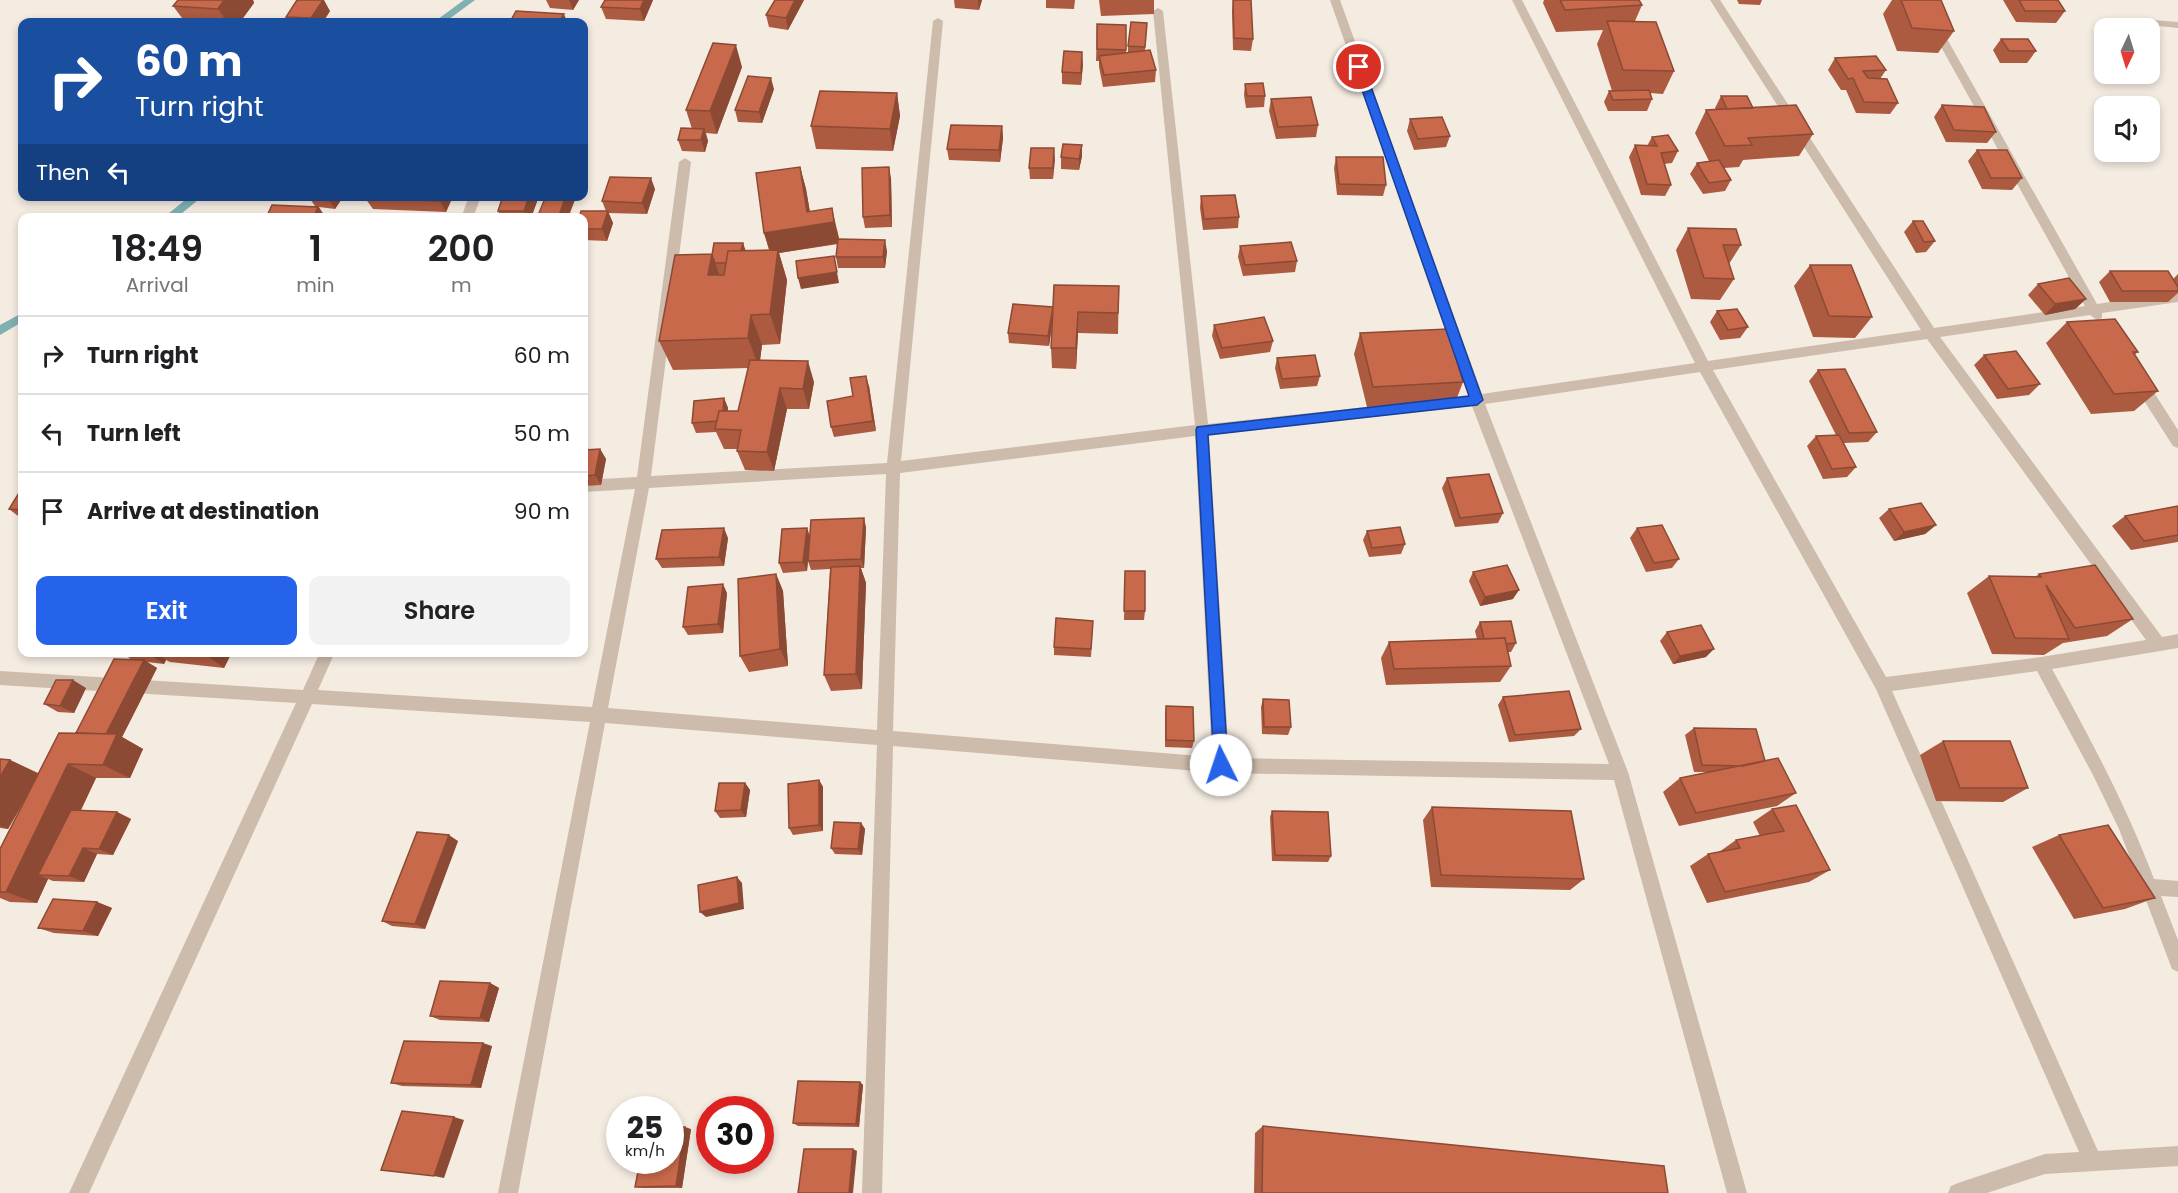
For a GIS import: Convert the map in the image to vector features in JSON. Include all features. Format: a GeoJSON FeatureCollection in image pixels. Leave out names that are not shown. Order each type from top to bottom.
{"type":"FeatureCollection","features":[{"type":"Feature","properties":{"kind":"street"},"geometry":{"type":"LineString","coordinates":[[1335,0],[1477,400],[1620,772],[1737,1193]]}},
{"type":"Feature","properties":{"kind":"street"},"geometry":{"type":"LineString","coordinates":[[1517,0],[1704,367],[1882,685],[2092,1160]]}},
{"type":"Feature","properties":{"kind":"street"},"geometry":{"type":"LineString","coordinates":[[1715,0],[1930,333],[2158,644]]}},
{"type":"Feature","properties":{"kind":"street"},"geometry":{"type":"LineString","coordinates":[[1920,0],[2106,328]]}},
{"type":"Feature","properties":{"kind":"street"},"geometry":{"type":"LineString","coordinates":[[1158,11],[1202,430],[1221,765]]}},
{"type":"Feature","properties":{"kind":"street"},"geometry":{"type":"LineString","coordinates":[[872,1193],[893,468],[938,21]]}},
{"type":"Feature","properties":{"kind":"street"},"geometry":{"type":"LineString","coordinates":[[2160,24],[2178,26]]}},
{"type":"Feature","properties":{"kind":"street"},"geometry":{"type":"LineString","coordinates":[[508,1193],[643,482],[685,162]]}},
{"type":"Feature","properties":{"kind":"street"},"geometry":{"type":"LineString","coordinates":[[588,486],[893,468],[1202,430],[1477,400],[2178,297]]}},
{"type":"Feature","properties":{"kind":"street"},"geometry":{"type":"LineString","coordinates":[[2130,366],[2178,442]]}},
{"type":"Feature","properties":{"kind":"street"},"geometry":{"type":"LineString","coordinates":[[1882,685],[2041,664],[2178,641]]}},
{"type":"Feature","properties":{"kind":"street"},"geometry":{"type":"LineString","coordinates":[[79,1193],[326,657]]}},
{"type":"Feature","properties":{"kind":"street"},"geometry":{"type":"LineString","coordinates":[[2041,664],[2099,770],[2150,886],[2178,963]]}},
{"type":"Feature","properties":{"kind":"street"},"geometry":{"type":"LineString","coordinates":[[0,678],[599,715],[1221,765],[1620,772]]}},
{"type":"Feature","properties":{"kind":"street"},"geometry":{"type":"LineString","coordinates":[[2150,886],[2178,889]]}},
{"type":"Feature","properties":{"kind":"street"},"geometry":{"type":"LineString","coordinates":[[1958,1193],[2044,1164],[2178,1156]]}},
{"type":"Feature","properties":{"kind":"building"},"geometry":{"type":"Polygon","coordinates":[[[178,0],[224,0],[218,9],[173,6],[178,0]]]}},
{"type":"Feature","properties":{"kind":"building"},"geometry":{"type":"Polygon","coordinates":[[[297,0],[323,0],[311,18],[286,17],[297,0]]]}},
{"type":"Feature","properties":{"kind":"building"},"geometry":{"type":"Polygon","coordinates":[[[605,0],[644,0],[640,9],[601,7],[605,0]]]}},
{"type":"Feature","properties":{"kind":"building"},"geometry":{"type":"Polygon","coordinates":[[[775,0],[795,0],[786,18],[766,15],[775,0]]]}},
{"type":"Feature","properties":{"kind":"building"},"geometry":{"type":"Polygon","coordinates":[[[1233,0],[1251,0],[1253,39],[1234,38],[1233,0]]]}},
{"type":"Feature","properties":{"kind":"building"},"geometry":{"type":"Polygon","coordinates":[[[1560,0],[1639,0],[1642,5],[1565,10],[1560,0]]]}},
{"type":"Feature","properties":{"kind":"building"},"geometry":{"type":"Polygon","coordinates":[[[1901,0],[1941,0],[1954,31],[1912,28],[1901,0]]]}},
{"type":"Feature","properties":{"kind":"building"},"geometry":{"type":"Polygon","coordinates":[[[2019,0],[2058,0],[2065,11],[2025,11],[2019,0]]]}},
{"type":"Feature","properties":{"kind":"building"},"geometry":{"type":"Polygon","coordinates":[[[516,11],[564,14],[562,18],[512,18],[516,11]]]}},
{"type":"Feature","properties":{"kind":"building"},"geometry":{"type":"Polygon","coordinates":[[[1607,21],[1656,22],[1674,71],[1623,70],[1607,21]]]}},
{"type":"Feature","properties":{"kind":"building"},"geometry":{"type":"Polygon","coordinates":[[[1131,22],[1147,23],[1145,47],[1128,46],[1131,22]]]}},
{"type":"Feature","properties":{"kind":"building"},"geometry":{"type":"Polygon","coordinates":[[[1097,24],[1126,25],[1126,50],[1097,49],[1097,24]]]}},
{"type":"Feature","properties":{"kind":"building"},"geometry":{"type":"Polygon","coordinates":[[[2001,39],[2028,39],[2036,51],[2009,51],[2001,39]]]}},
{"type":"Feature","properties":{"kind":"building"},"geometry":{"type":"Polygon","coordinates":[[[713,43],[736,45],[710,111],[686,110],[713,43]]]}},
{"type":"Feature","properties":{"kind":"building"},"geometry":{"type":"Polygon","coordinates":[[[1150,50],[1156,70],[1104,75],[1099,56],[1150,50]]]}},
{"type":"Feature","properties":{"kind":"building"},"geometry":{"type":"Polygon","coordinates":[[[1064,51],[1082,52],[1081,73],[1062,72],[1064,51]]]}},
{"type":"Feature","properties":{"kind":"building"},"geometry":{"type":"Polygon","coordinates":[[[1876,56],[1886,70],[1863,71],[1868,78],[1887,79],[1898,103],[1864,102],[1853,78],[1848,79],[1835,58],[1876,56]]]}},
{"type":"Feature","properties":{"kind":"building"},"geometry":{"type":"Polygon","coordinates":[[[748,76],[771,78],[759,112],[735,110],[748,76]]]}},
{"type":"Feature","properties":{"kind":"building"},"geometry":{"type":"Polygon","coordinates":[[[1263,83],[1265,96],[1247,96],[1245,84],[1263,83]]]}},
{"type":"Feature","properties":{"kind":"building"},"geometry":{"type":"Polygon","coordinates":[[[1649,90],[1652,99],[1613,100],[1609,91],[1649,90]]]}},
{"type":"Feature","properties":{"kind":"building"},"geometry":{"type":"Polygon","coordinates":[[[820,91],[897,93],[890,129],[811,126],[820,91]]]}},
{"type":"Feature","properties":{"kind":"building"},"geometry":{"type":"Polygon","coordinates":[[[1721,96],[1747,96],[1753,108],[1727,109],[1721,96]]]}},
{"type":"Feature","properties":{"kind":"building"},"geometry":{"type":"Polygon","coordinates":[[[1311,97],[1318,125],[1278,127],[1271,99],[1311,97]]]}},
{"type":"Feature","properties":{"kind":"building"},"geometry":{"type":"Polygon","coordinates":[[[1796,105],[1813,134],[1748,138],[1752,145],[1725,146],[1706,110],[1796,105]]]}},
{"type":"Feature","properties":{"kind":"building"},"geometry":{"type":"Polygon","coordinates":[[[1942,105],[1984,107],[1996,132],[1954,130],[1942,105]]]}},
{"type":"Feature","properties":{"kind":"building"},"geometry":{"type":"Polygon","coordinates":[[[1442,117],[1450,136],[1418,139],[1410,119],[1442,117]]]}},
{"type":"Feature","properties":{"kind":"building"},"geometry":{"type":"Polygon","coordinates":[[[951,125],[1002,126],[999,150],[947,149],[951,125]]]}},
{"type":"Feature","properties":{"kind":"building"},"geometry":{"type":"Polygon","coordinates":[[[681,128],[704,129],[701,140],[678,140],[681,128]]]}},
{"type":"Feature","properties":{"kind":"building"},"geometry":{"type":"Polygon","coordinates":[[[1668,135],[1678,151],[1661,153],[1671,185],[1647,184],[1635,145],[1657,146],[1652,137],[1668,135]]]}},
{"type":"Feature","properties":{"kind":"building"},"geometry":{"type":"Polygon","coordinates":[[[1063,144],[1082,145],[1079,159],[1061,157],[1063,144]]]}},
{"type":"Feature","properties":{"kind":"building"},"geometry":{"type":"Polygon","coordinates":[[[1031,148],[1054,148],[1053,168],[1029,168],[1031,148]]]}},
{"type":"Feature","properties":{"kind":"building"},"geometry":{"type":"Polygon","coordinates":[[[1977,150],[2007,150],[2022,178],[1991,178],[1977,150]]]}},
{"type":"Feature","properties":{"kind":"building"},"geometry":{"type":"Polygon","coordinates":[[[1336,157],[1383,157],[1386,185],[1339,184],[1336,157]]]}},
{"type":"Feature","properties":{"kind":"building"},"geometry":{"type":"Polygon","coordinates":[[[1719,160],[1731,180],[1709,183],[1697,163],[1719,160]]]}},
{"type":"Feature","properties":{"kind":"building"},"geometry":{"type":"Polygon","coordinates":[[[800,167],[807,212],[832,208],[834,222],[764,233],[756,173],[800,167]]]}},
{"type":"Feature","properties":{"kind":"building"},"geometry":{"type":"Polygon","coordinates":[[[889,167],[890,215],[863,217],[862,168],[889,167]]]}},
{"type":"Feature","properties":{"kind":"building"},"geometry":{"type":"Polygon","coordinates":[[[610,177],[651,178],[642,203],[602,201],[610,177]]]}},
{"type":"Feature","properties":{"kind":"building"},"geometry":{"type":"Polygon","coordinates":[[[1235,195],[1239,217],[1204,219],[1201,196],[1235,195]]]}},
{"type":"Feature","properties":{"kind":"building"},"geometry":{"type":"Polygon","coordinates":[[[501,201],[527,201],[524,211],[498,211],[501,201]]]}},
{"type":"Feature","properties":{"kind":"building"},"geometry":{"type":"Polygon","coordinates":[[[544,201],[564,201],[560,213],[539,213],[544,201]]]}},
{"type":"Feature","properties":{"kind":"building"},"geometry":{"type":"Polygon","coordinates":[[[272,205],[318,207],[315,213],[268,213],[272,205]]]}},
{"type":"Feature","properties":{"kind":"building"},"geometry":{"type":"Polygon","coordinates":[[[581,211],[608,211],[602,229],[588,229],[588,213],[580,213],[581,211]]]}},
{"type":"Feature","properties":{"kind":"building"},"geometry":{"type":"Polygon","coordinates":[[[1913,221],[1923,221],[1935,241],[1924,242],[1913,221]]]}},
{"type":"Feature","properties":{"kind":"building"},"geometry":{"type":"Polygon","coordinates":[[[1688,228],[1736,229],[1741,245],[1723,245],[1734,279],[1704,278],[1688,228]]]}},
{"type":"Feature","properties":{"kind":"building"},"geometry":{"type":"Polygon","coordinates":[[[838,239],[885,240],[883,257],[836,257],[838,239]]]}},
{"type":"Feature","properties":{"kind":"building"},"geometry":{"type":"Polygon","coordinates":[[[1291,242],[1297,261],[1245,265],[1240,246],[1291,242]]]}},
{"type":"Feature","properties":{"kind":"building"},"geometry":{"type":"Polygon","coordinates":[[[714,243],[743,243],[741,251],[728,251],[726,263],[715,263],[712,255],[714,243]]]}},
{"type":"Feature","properties":{"kind":"building"},"geometry":{"type":"Polygon","coordinates":[[[778,250],[770,314],[751,315],[748,338],[659,341],[675,255],[712,254],[708,275],[724,275],[728,251],[778,250]]]}},
{"type":"Feature","properties":{"kind":"building"},"geometry":{"type":"Polygon","coordinates":[[[834,256],[837,272],[798,278],[796,261],[834,256]]]}},
{"type":"Feature","properties":{"kind":"building"},"geometry":{"type":"Polygon","coordinates":[[[1810,265],[1851,265],[1872,317],[1829,316],[1810,265]]]}},
{"type":"Feature","properties":{"kind":"building"},"geometry":{"type":"Polygon","coordinates":[[[2110,271],[2168,271],[2178,291],[2122,291],[2110,271]]]}},
{"type":"Feature","properties":{"kind":"building"},"geometry":{"type":"Polygon","coordinates":[[[2069,278],[2086,299],[2055,304],[2038,284],[2069,278]]]}},
{"type":"Feature","properties":{"kind":"building"},"geometry":{"type":"Polygon","coordinates":[[[1054,285],[1119,286],[1118,313],[1078,312],[1076,348],[1051,348],[1054,285]]]}},
{"type":"Feature","properties":{"kind":"building"},"geometry":{"type":"Polygon","coordinates":[[[1013,304],[1053,307],[1048,336],[1008,333],[1013,304]]]}},
{"type":"Feature","properties":{"kind":"building"},"geometry":{"type":"Polygon","coordinates":[[[1737,309],[1748,327],[1728,330],[1717,311],[1737,309]]]}},
{"type":"Feature","properties":{"kind":"building"},"geometry":{"type":"Polygon","coordinates":[[[1264,317],[1273,341],[1222,348],[1214,325],[1264,317]]]}},
{"type":"Feature","properties":{"kind":"building"},"geometry":{"type":"Polygon","coordinates":[[[2115,319],[2138,352],[2133,352],[2158,391],[2114,394],[2067,322],[2115,319]]]}},
{"type":"Feature","properties":{"kind":"building"},"geometry":{"type":"Polygon","coordinates":[[[1448,329],[1463,382],[1373,387],[1360,333],[1448,329]]]}},
{"type":"Feature","properties":{"kind":"building"},"geometry":{"type":"Polygon","coordinates":[[[2016,351],[2040,384],[2008,389],[1984,355],[2016,351]]]}},
{"type":"Feature","properties":{"kind":"building"},"geometry":{"type":"Polygon","coordinates":[[[1315,355],[1320,376],[1282,379],[1277,358],[1315,355]]]}},
{"type":"Feature","properties":{"kind":"building"},"geometry":{"type":"Polygon","coordinates":[[[750,360],[808,361],[803,389],[780,388],[767,452],[737,451],[741,430],[715,429],[719,411],[738,411],[750,360]]]}},
{"type":"Feature","properties":{"kind":"building"},"geometry":{"type":"Polygon","coordinates":[[[1845,369],[1877,432],[1849,433],[1818,370],[1845,369]]]}},
{"type":"Feature","properties":{"kind":"building"},"geometry":{"type":"Polygon","coordinates":[[[866,376],[873,421],[831,427],[827,401],[853,396],[850,378],[866,376]]]}},
{"type":"Feature","properties":{"kind":"building"},"geometry":{"type":"Polygon","coordinates":[[[724,398],[723,411],[719,411],[717,421],[692,423],[694,401],[724,398]]]}},
{"type":"Feature","properties":{"kind":"building"},"geometry":{"type":"Polygon","coordinates":[[[1839,435],[1856,467],[1832,469],[1816,436],[1839,435]]]}},
{"type":"Feature","properties":{"kind":"building"},"geometry":{"type":"Polygon","coordinates":[[[600,449],[595,475],[588,476],[588,450],[600,449]]]}},
{"type":"Feature","properties":{"kind":"building"},"geometry":{"type":"Polygon","coordinates":[[[1489,474],[1503,513],[1460,518],[1447,478],[1489,474]]]}},
{"type":"Feature","properties":{"kind":"building"},"geometry":{"type":"Polygon","coordinates":[[[18,494],[18,510],[9,509],[18,494]]]}},
{"type":"Feature","properties":{"kind":"building"},"geometry":{"type":"Polygon","coordinates":[[[1921,503],[1936,525],[1904,532],[1889,509],[1921,503]]]}},
{"type":"Feature","properties":{"kind":"building"},"geometry":{"type":"Polygon","coordinates":[[[2178,506],[2178,535],[2144,541],[2125,516],[2178,506]]]}},
{"type":"Feature","properties":{"kind":"building"},"geometry":{"type":"Polygon","coordinates":[[[864,518],[861,559],[808,561],[811,520],[864,518]]]}},
{"type":"Feature","properties":{"kind":"building"},"geometry":{"type":"Polygon","coordinates":[[[1662,525],[1679,559],[1654,563],[1637,528],[1662,525]]]}},
{"type":"Feature","properties":{"kind":"building"},"geometry":{"type":"Polygon","coordinates":[[[1400,527],[1405,544],[1372,548],[1367,531],[1400,527]]]}},
{"type":"Feature","properties":{"kind":"building"},"geometry":{"type":"Polygon","coordinates":[[[724,528],[719,557],[656,559],[662,530],[724,528]]]}},
{"type":"Feature","properties":{"kind":"building"},"geometry":{"type":"Polygon","coordinates":[[[807,528],[803,562],[779,563],[782,529],[807,528]]]}},
{"type":"Feature","properties":{"kind":"building"},"geometry":{"type":"Polygon","coordinates":[[[1507,565],[1519,590],[1485,597],[1473,572],[1507,565]]]}},
{"type":"Feature","properties":{"kind":"building"},"geometry":{"type":"Polygon","coordinates":[[[2095,565],[2133,619],[2075,628],[2046,585],[2069,639],[2015,638],[1989,576],[2041,577],[2039,574],[2095,565]]]}},
{"type":"Feature","properties":{"kind":"building"},"geometry":{"type":"Polygon","coordinates":[[[860,566],[856,674],[824,675],[831,567],[860,566]]]}},
{"type":"Feature","properties":{"kind":"building"},"geometry":{"type":"Polygon","coordinates":[[[1125,571],[1145,571],[1145,611],[1124,611],[1125,571]]]}},
{"type":"Feature","properties":{"kind":"building"},"geometry":{"type":"Polygon","coordinates":[[[776,574],[780,649],[740,656],[738,579],[776,574]]]}},
{"type":"Feature","properties":{"kind":"building"},"geometry":{"type":"Polygon","coordinates":[[[723,584],[718,624],[683,627],[688,587],[723,584]]]}},
{"type":"Feature","properties":{"kind":"building"},"geometry":{"type":"Polygon","coordinates":[[[1056,618],[1093,621],[1091,649],[1054,647],[1056,618]]]}},
{"type":"Feature","properties":{"kind":"building"},"geometry":{"type":"Polygon","coordinates":[[[1511,621],[1516,643],[1506,644],[1505,638],[1484,639],[1480,622],[1511,621]]]}},
{"type":"Feature","properties":{"kind":"building"},"geometry":{"type":"Polygon","coordinates":[[[1701,625],[1714,649],[1680,656],[1667,632],[1701,625]]]}},
{"type":"Feature","properties":{"kind":"building"},"geometry":{"type":"Polygon","coordinates":[[[1505,638],[1511,666],[1394,669],[1389,642],[1505,638]]]}},
{"type":"Feature","properties":{"kind":"building"},"geometry":{"type":"Polygon","coordinates":[[[114,659],[144,660],[106,734],[76,733],[114,659]]]}},
{"type":"Feature","properties":{"kind":"building"},"geometry":{"type":"Polygon","coordinates":[[[56,680],[73,680],[60,706],[44,704],[56,680]]]}},
{"type":"Feature","properties":{"kind":"building"},"geometry":{"type":"Polygon","coordinates":[[[1569,691],[1581,729],[1515,735],[1503,697],[1569,691]]]}},
{"type":"Feature","properties":{"kind":"building"},"geometry":{"type":"Polygon","coordinates":[[[1263,699],[1289,700],[1291,727],[1264,727],[1263,699]]]}},
{"type":"Feature","properties":{"kind":"building"},"geometry":{"type":"Polygon","coordinates":[[[1166,706],[1193,707],[1194,741],[1166,740],[1166,706]]]}},
{"type":"Feature","properties":{"kind":"building"},"geometry":{"type":"Polygon","coordinates":[[[1694,728],[1756,729],[1765,761],[1743,766],[1702,765],[1694,728]]]}},
{"type":"Feature","properties":{"kind":"building"},"geometry":{"type":"Polygon","coordinates":[[[59,733],[117,734],[103,765],[68,764],[6,892],[0,892],[0,849],[59,733]]]}},
{"type":"Feature","properties":{"kind":"building"},"geometry":{"type":"Polygon","coordinates":[[[1943,741],[2010,741],[2028,788],[1960,788],[1943,741]]]}},
{"type":"Feature","properties":{"kind":"building"},"geometry":{"type":"Polygon","coordinates":[[[1778,758],[1796,793],[1696,813],[1680,778],[1778,758]]]}},
{"type":"Feature","properties":{"kind":"building"},"geometry":{"type":"Polygon","coordinates":[[[0,759],[10,760],[0,777],[0,759]]]}},
{"type":"Feature","properties":{"kind":"building"},"geometry":{"type":"Polygon","coordinates":[[[819,780],[819,825],[789,828],[788,784],[819,780]]]}},
{"type":"Feature","properties":{"kind":"building"},"geometry":{"type":"Polygon","coordinates":[[[719,783],[745,783],[741,810],[715,811],[719,783]]]}},
{"type":"Feature","properties":{"kind":"building"},"geometry":{"type":"Polygon","coordinates":[[[1796,805],[1830,870],[1725,892],[1708,854],[1740,848],[1736,840],[1784,831],[1772,809],[1796,805]]]}},
{"type":"Feature","properties":{"kind":"building"},"geometry":{"type":"Polygon","coordinates":[[[1432,807],[1571,811],[1584,879],[1441,875],[1432,807]]]}},
{"type":"Feature","properties":{"kind":"building"},"geometry":{"type":"Polygon","coordinates":[[[71,810],[117,812],[99,849],[83,848],[69,876],[38,875],[71,810]]]}},
{"type":"Feature","properties":{"kind":"building"},"geometry":{"type":"Polygon","coordinates":[[[1272,811],[1328,812],[1331,856],[1275,855],[1272,811]]]}},
{"type":"Feature","properties":{"kind":"building"},"geometry":{"type":"Polygon","coordinates":[[[834,822],[861,823],[858,849],[831,848],[834,822]]]}},
{"type":"Feature","properties":{"kind":"building"},"geometry":{"type":"Polygon","coordinates":[[[2108,825],[2155,898],[2103,908],[2059,835],[2108,825]]]}},
{"type":"Feature","properties":{"kind":"building"},"geometry":{"type":"Polygon","coordinates":[[[417,832],[449,835],[415,924],[382,921],[417,832]]]}},
{"type":"Feature","properties":{"kind":"building"},"geometry":{"type":"Polygon","coordinates":[[[737,877],[739,903],[700,912],[698,885],[737,877]]]}},
{"type":"Feature","properties":{"kind":"building"},"geometry":{"type":"Polygon","coordinates":[[[53,899],[97,902],[83,931],[38,928],[53,899]]]}},
{"type":"Feature","properties":{"kind":"building"},"geometry":{"type":"Polygon","coordinates":[[[440,981],[490,983],[480,1018],[430,1016],[440,981]]]}},
{"type":"Feature","properties":{"kind":"building"},"geometry":{"type":"Polygon","coordinates":[[[404,1041],[483,1043],[471,1085],[391,1083],[404,1041]]]}},
{"type":"Feature","properties":{"kind":"building"},"geometry":{"type":"Polygon","coordinates":[[[798,1081],[860,1082],[856,1124],[793,1123],[798,1081]]]}},
{"type":"Feature","properties":{"kind":"building"},"geometry":{"type":"Polygon","coordinates":[[[402,1111],[454,1117],[434,1176],[381,1170],[402,1111]]]}},
{"type":"Feature","properties":{"kind":"building"},"geometry":{"type":"Polygon","coordinates":[[[1263,1126],[1664,1166],[1668,1193],[1262,1193],[1263,1126]]]}},
{"type":"Feature","properties":{"kind":"building"},"geometry":{"type":"Polygon","coordinates":[[[804,1149],[853,1149],[849,1193],[798,1193],[804,1149]]]}},
{"type":"Feature","properties":{"kind":"building"},"geometry":{"type":"Polygon","coordinates":[[[638,1174],[678,1174],[676,1186],[635,1187],[638,1174]]]}},
{"type":"Feature","properties":{"kind":"waterway"},"geometry":{"type":"LineString","coordinates":[[445,18],[470,0]]}},
{"type":"Feature","properties":{"kind":"waterway"},"geometry":{"type":"LineString","coordinates":[[175,213],[191,201]]}},
{"type":"Feature","properties":{"kind":"waterway"},"geometry":{"type":"LineString","coordinates":[[0,331],[18,320]]}},
{"type":"Feature","properties":{"kind":"route"},"geometry":{"type":"LineString","coordinates":[[1221,765],[1202,430],[1477,400],[1359,67]]}}]}
